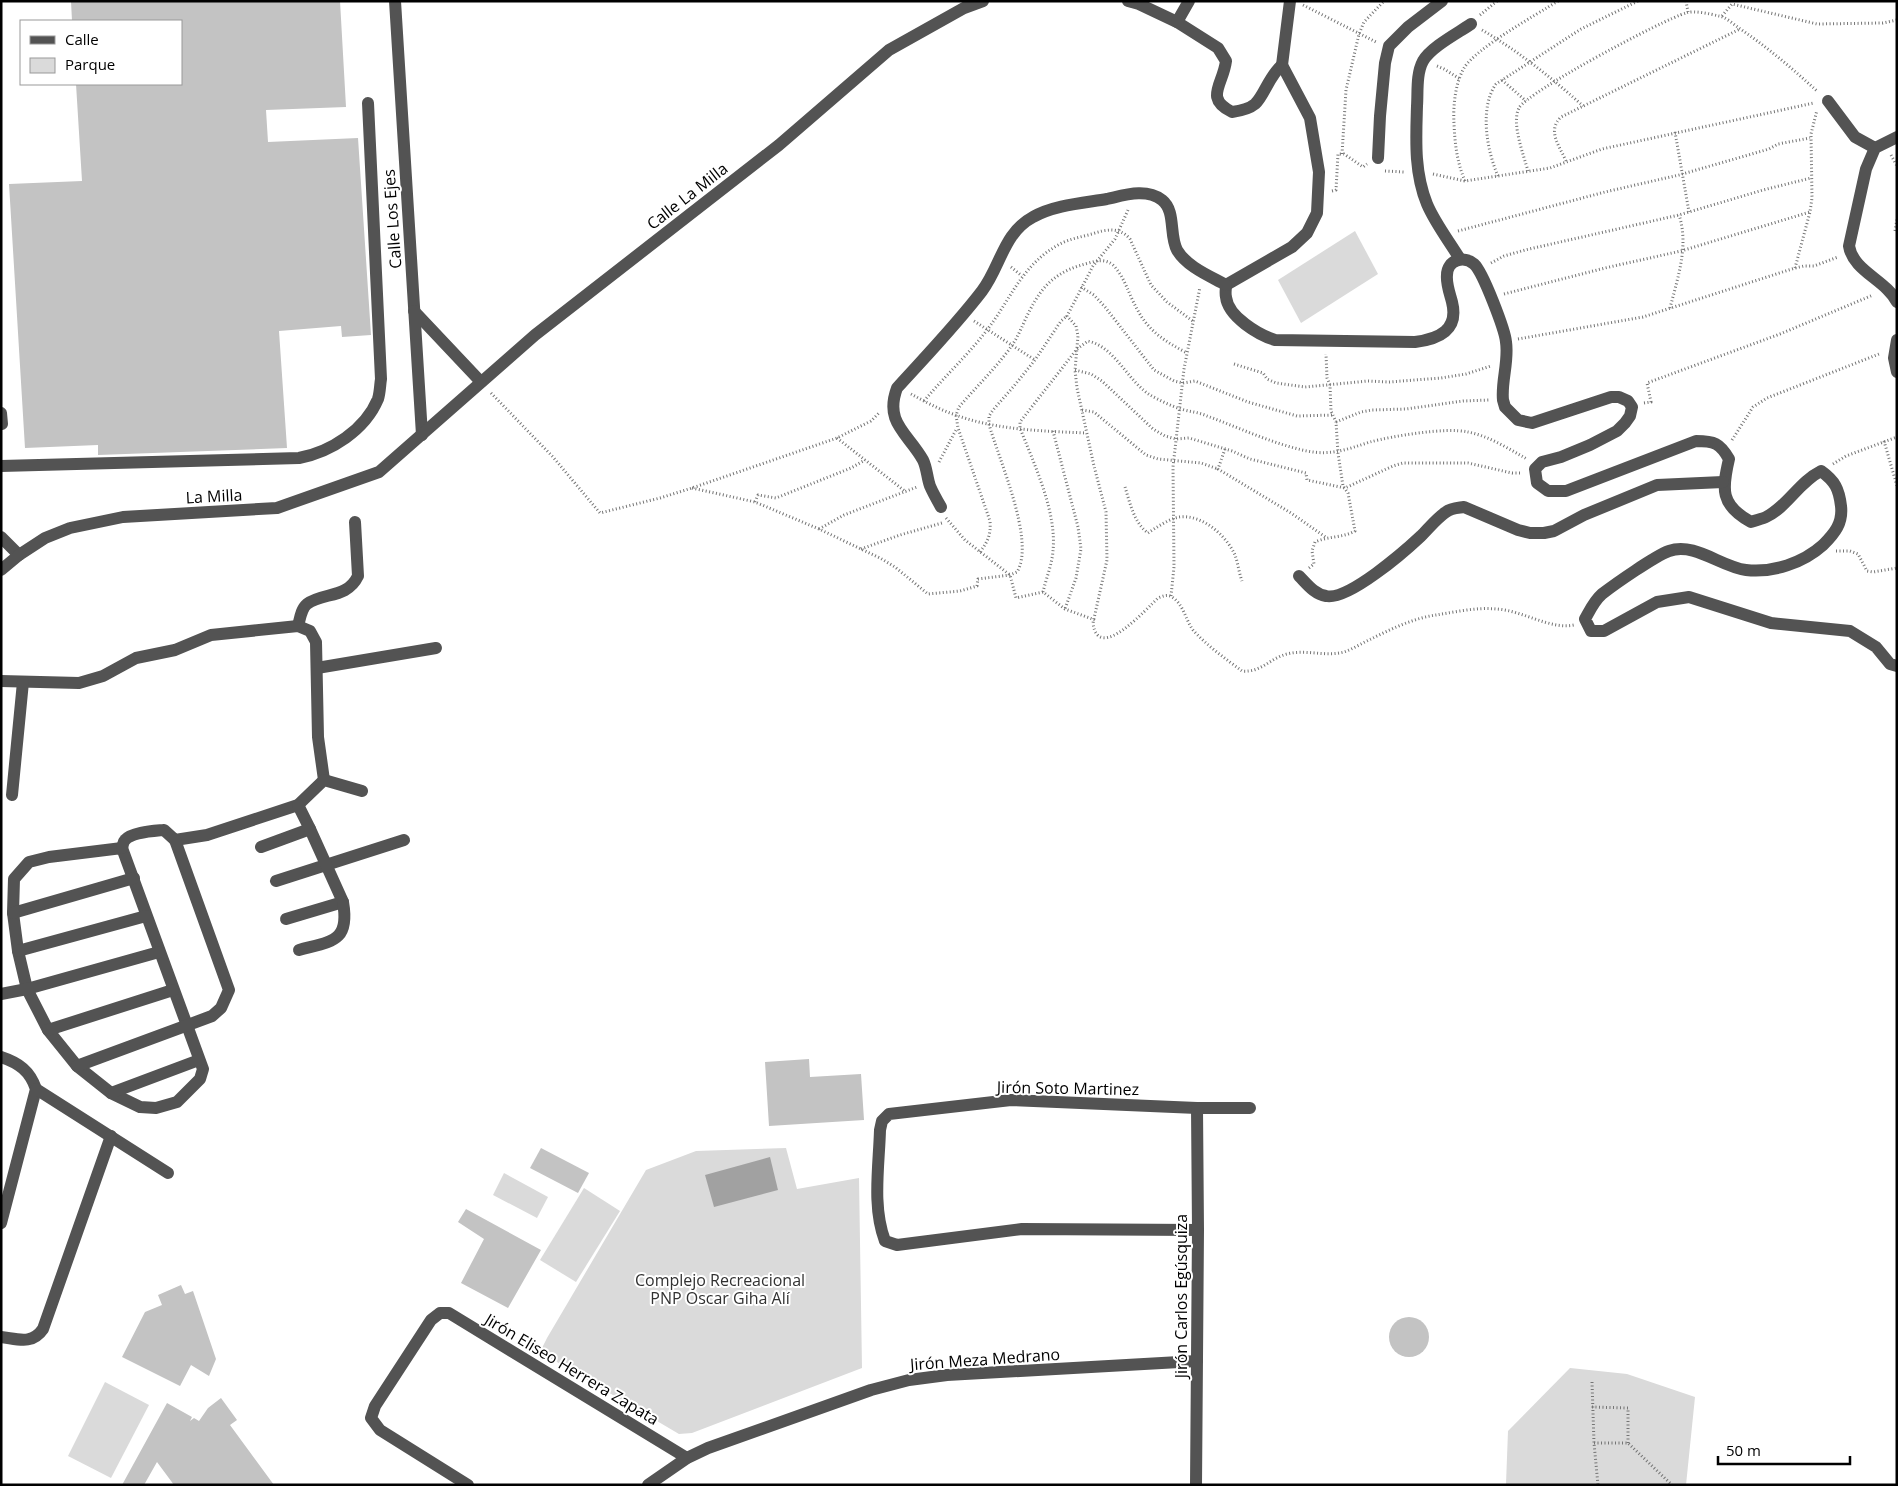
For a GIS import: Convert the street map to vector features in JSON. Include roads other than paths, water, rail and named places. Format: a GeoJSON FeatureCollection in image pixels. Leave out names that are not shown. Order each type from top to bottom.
{"type":"FeatureCollection","features":[{"type":"Feature","properties":{"kind":"street","name":"Calle Los Ejes"},"geometry":{"type":"LineString","coordinates":[[395,1],[422,434]]}},
{"type":"Feature","properties":{"kind":"street","name":"Calle La Milla"},"geometry":{"type":"LineString","coordinates":[[422,434],[535,335],[779,145],[889,50],[964,8],[983,1]]}},
{"type":"Feature","properties":{"kind":"street"},"geometry":{"type":"LineString","coordinates":[[1128,1],[1139,4],[1177,22],[1218,48],[1226,61],[1224,74],[1218,87],[1217,100],[1222,107],[1232,112],[1242,110],[1256,103],[1275,71],[1282,65]]}},
{"type":"Feature","properties":{"kind":"street"},"geometry":{"type":"LineString","coordinates":[[1177,22],[1189,1]]}},
{"type":"Feature","properties":{"kind":"street"},"geometry":{"type":"LineString","coordinates":[[1226,285],[1239,276],[1264,264],[1297,242],[1308,233],[1317,213],[1319,172],[1310,118],[1282,65],[1290,1]]}},
{"type":"Feature","properties":{"kind":"street"},"geometry":{"type":"LineString","coordinates":[[1378,158],[1381,107],[1389,46],[1442,1]]}},
{"type":"Feature","properties":{"kind":"street"},"geometry":{"type":"LineString","coordinates":[[1460,259],[1427,204],[1419,176],[1415,147],[1419,73],[1424,60],[1431,52],[1471,24]]}},
{"type":"Feature","properties":{"kind":"street"},"geometry":{"type":"LineString","coordinates":[[1828,101],[1855,137],[1875,148]]}},
{"type":"Feature","properties":{"kind":"street"},"geometry":{"type":"LineString","coordinates":[[1,466],[299,458],[316,455],[338,443],[356,428],[368,416],[379,397],[381,379],[368,103]]}},
{"type":"Feature","properties":{"kind":"street"},"geometry":{"type":"LineString","coordinates":[[1897,138],[1875,148],[1866,169],[1851,234],[1850,252],[1858,263],[1887,289],[1897,302]]}},
{"type":"Feature","properties":{"kind":"street"},"geometry":{"type":"LineString","coordinates":[[941,507],[930,486],[923,461],[900,430],[893,413],[892,400],[895,392],[984,289],[1008,240],[1033,217],[1060,208],[1136,193],[1152,195],[1164,201],[1170,213],[1173,239],[1177,250],[1191,264],[1226,285]]}},
{"type":"Feature","properties":{"kind":"street"},"geometry":{"type":"LineString","coordinates":[[1226,285],[1225,299],[1234,314],[1261,335],[1275,340],[1415,342],[1441,336],[1450,326],[1453,318],[1453,305],[1446,276],[1453,262],[1460,259],[1468,260],[1479,270],[1506,342],[1503,400],[1505,407],[1518,420],[1532,423],[1610,397],[1619,397],[1628,401],[1632,407],[1630,416],[1617,431],[1561,457],[1542,462],[1537,469],[1537,483],[1548,491],[1566,491],[1696,441],[1709,441],[1722,447],[1729,459],[1724,482],[1726,499],[1737,514],[1751,522],[1767,517],[1812,476],[1822,471],[1833,479],[1840,496],[1842,516],[1836,532],[1821,546],[1796,563],[1768,569],[1745,570],[1686,549],[1670,550],[1602,594],[1592,605],[1585,619],[1590,631],[1604,631],[1657,602],[1689,598],[1771,622],[1850,631],[1876,646],[1894,665]]}},
{"type":"Feature","properties":{"kind":"street"},"geometry":{"type":"LineString","coordinates":[[414,311],[481,382]]}},
{"type":"Feature","properties":{"kind":"street"},"geometry":{"type":"LineString","coordinates":[[1896,344],[1894,358],[1897,372]]}},
{"type":"Feature","properties":{"kind":"street","name":"La Milla"},"geometry":{"type":"LineString","coordinates":[[1,570],[19,554],[45,538],[70,528],[124,518],[277,508],[380,472],[422,434]]}},
{"type":"Feature","properties":{"kind":"street"},"geometry":{"type":"LineString","coordinates":[[1299,576],[1316,593],[1328,597],[1343,593],[1377,572],[1420,536],[1447,510],[1456,508],[1464,507],[1518,530],[1544,534],[1554,531],[1584,515],[1657,485],[1724,482]]}},
{"type":"Feature","properties":{"kind":"street"},"geometry":{"type":"LineString","coordinates":[[298,626],[301,612],[306,604],[338,594],[354,584],[358,576],[355,522]]}},
{"type":"Feature","properties":{"kind":"street"},"geometry":{"type":"LineString","coordinates":[[1,537],[19,554]]}},
{"type":"Feature","properties":{"kind":"street"},"geometry":{"type":"LineString","coordinates":[[1,682],[78,683],[103,676],[136,658],[175,650],[211,635],[298,626],[310,631],[316,642],[318,737],[324,780]]}},
{"type":"Feature","properties":{"kind":"street"},"geometry":{"type":"LineString","coordinates":[[317,668],[436,648]]}},
{"type":"Feature","properties":{"kind":"street"},"geometry":{"type":"LineString","coordinates":[[12,795],[23,682]]}},
{"type":"Feature","properties":{"kind":"street"},"geometry":{"type":"LineString","coordinates":[[324,780],[362,791]]}},
{"type":"Feature","properties":{"kind":"street"},"geometry":{"type":"LineString","coordinates":[[175,840],[207,835],[298,805],[324,780]]}},
{"type":"Feature","properties":{"kind":"street"},"geometry":{"type":"LineString","coordinates":[[298,805],[343,902],[346,918],[344,929],[334,941],[299,950]]}},
{"type":"Feature","properties":{"kind":"street"},"geometry":{"type":"LineString","coordinates":[[77,1066],[186,1025],[212,1016],[221,1008],[229,990],[175,840],[164,830],[146,832],[131,836],[125,840],[122,848],[134,878],[146,916],[159,952],[173,990],[186,1025],[199,1060],[202,1069],[200,1079],[177,1102],[156,1108],[140,1107],[111,1093],[77,1066],[48,1030],[27,989],[18,951],[13,913],[14,879],[29,862],[122,848]]}},
{"type":"Feature","properties":{"kind":"street"},"geometry":{"type":"LineString","coordinates":[[261,847],[310,830]]}},
{"type":"Feature","properties":{"kind":"street"},"geometry":{"type":"LineString","coordinates":[[276,881],[404,840]]}},
{"type":"Feature","properties":{"kind":"street"},"geometry":{"type":"LineString","coordinates":[[13,913],[134,878]]}},
{"type":"Feature","properties":{"kind":"street"},"geometry":{"type":"LineString","coordinates":[[286,918],[343,902]]}},
{"type":"Feature","properties":{"kind":"street"},"geometry":{"type":"LineString","coordinates":[[18,951],[146,916]]}},
{"type":"Feature","properties":{"kind":"street"},"geometry":{"type":"LineString","coordinates":[[1,994],[27,989],[159,952]]}},
{"type":"Feature","properties":{"kind":"street"},"geometry":{"type":"LineString","coordinates":[[48,1030],[173,990]]}},
{"type":"Feature","properties":{"kind":"street"},"geometry":{"type":"LineString","coordinates":[[1,1056],[15,1061],[32,1077],[36,1089],[1,1224]]}},
{"type":"Feature","properties":{"kind":"street"},"geometry":{"type":"LineString","coordinates":[[111,1093],[199,1060]]}},
{"type":"Feature","properties":{"kind":"street"},"geometry":{"type":"LineString","coordinates":[[36,1089],[168,1173]]}},
{"type":"Feature","properties":{"kind":"street","name":"Jirón Soto Martinez"},"geometry":{"type":"LineString","coordinates":[[1198,1230],[1022,1229],[897,1245],[885,1241],[880,1229],[878,1196],[880,1130],[882,1122],[889,1114],[1011,1100],[1197,1108],[1250,1108]]}},
{"type":"Feature","properties":{"kind":"street","name":"Jirón Carlos Egúsquiza"},"geometry":{"type":"LineString","coordinates":[[1196,1485],[1197,1108]]}},
{"type":"Feature","properties":{"kind":"street"},"geometry":{"type":"LineString","coordinates":[[1,1337],[29,1340],[38,1337],[43,1329],[110,1136]]}},
{"type":"Feature","properties":{"kind":"street","name":"Jirón Eliseo Herrera Zapata"},"geometry":{"type":"LineString","coordinates":[[468,1485],[380,1430],[371,1418],[375,1406],[431,1320],[440,1313],[449,1313],[687,1458]]}},
{"type":"Feature","properties":{"kind":"street","name":"Jirón Meza Medrano"},"geometry":{"type":"LineString","coordinates":[[648,1485],[687,1458],[708,1448],[861,1393],[909,1380],[956,1375],[1197,1361]]}},
{"type":"Feature","properties":{"kind":"park label","name":"Complejo Recreacional PNP Oscar Giha Alí"},"geometry":{"type":"Point","coordinates":[720,1289]}}]}
